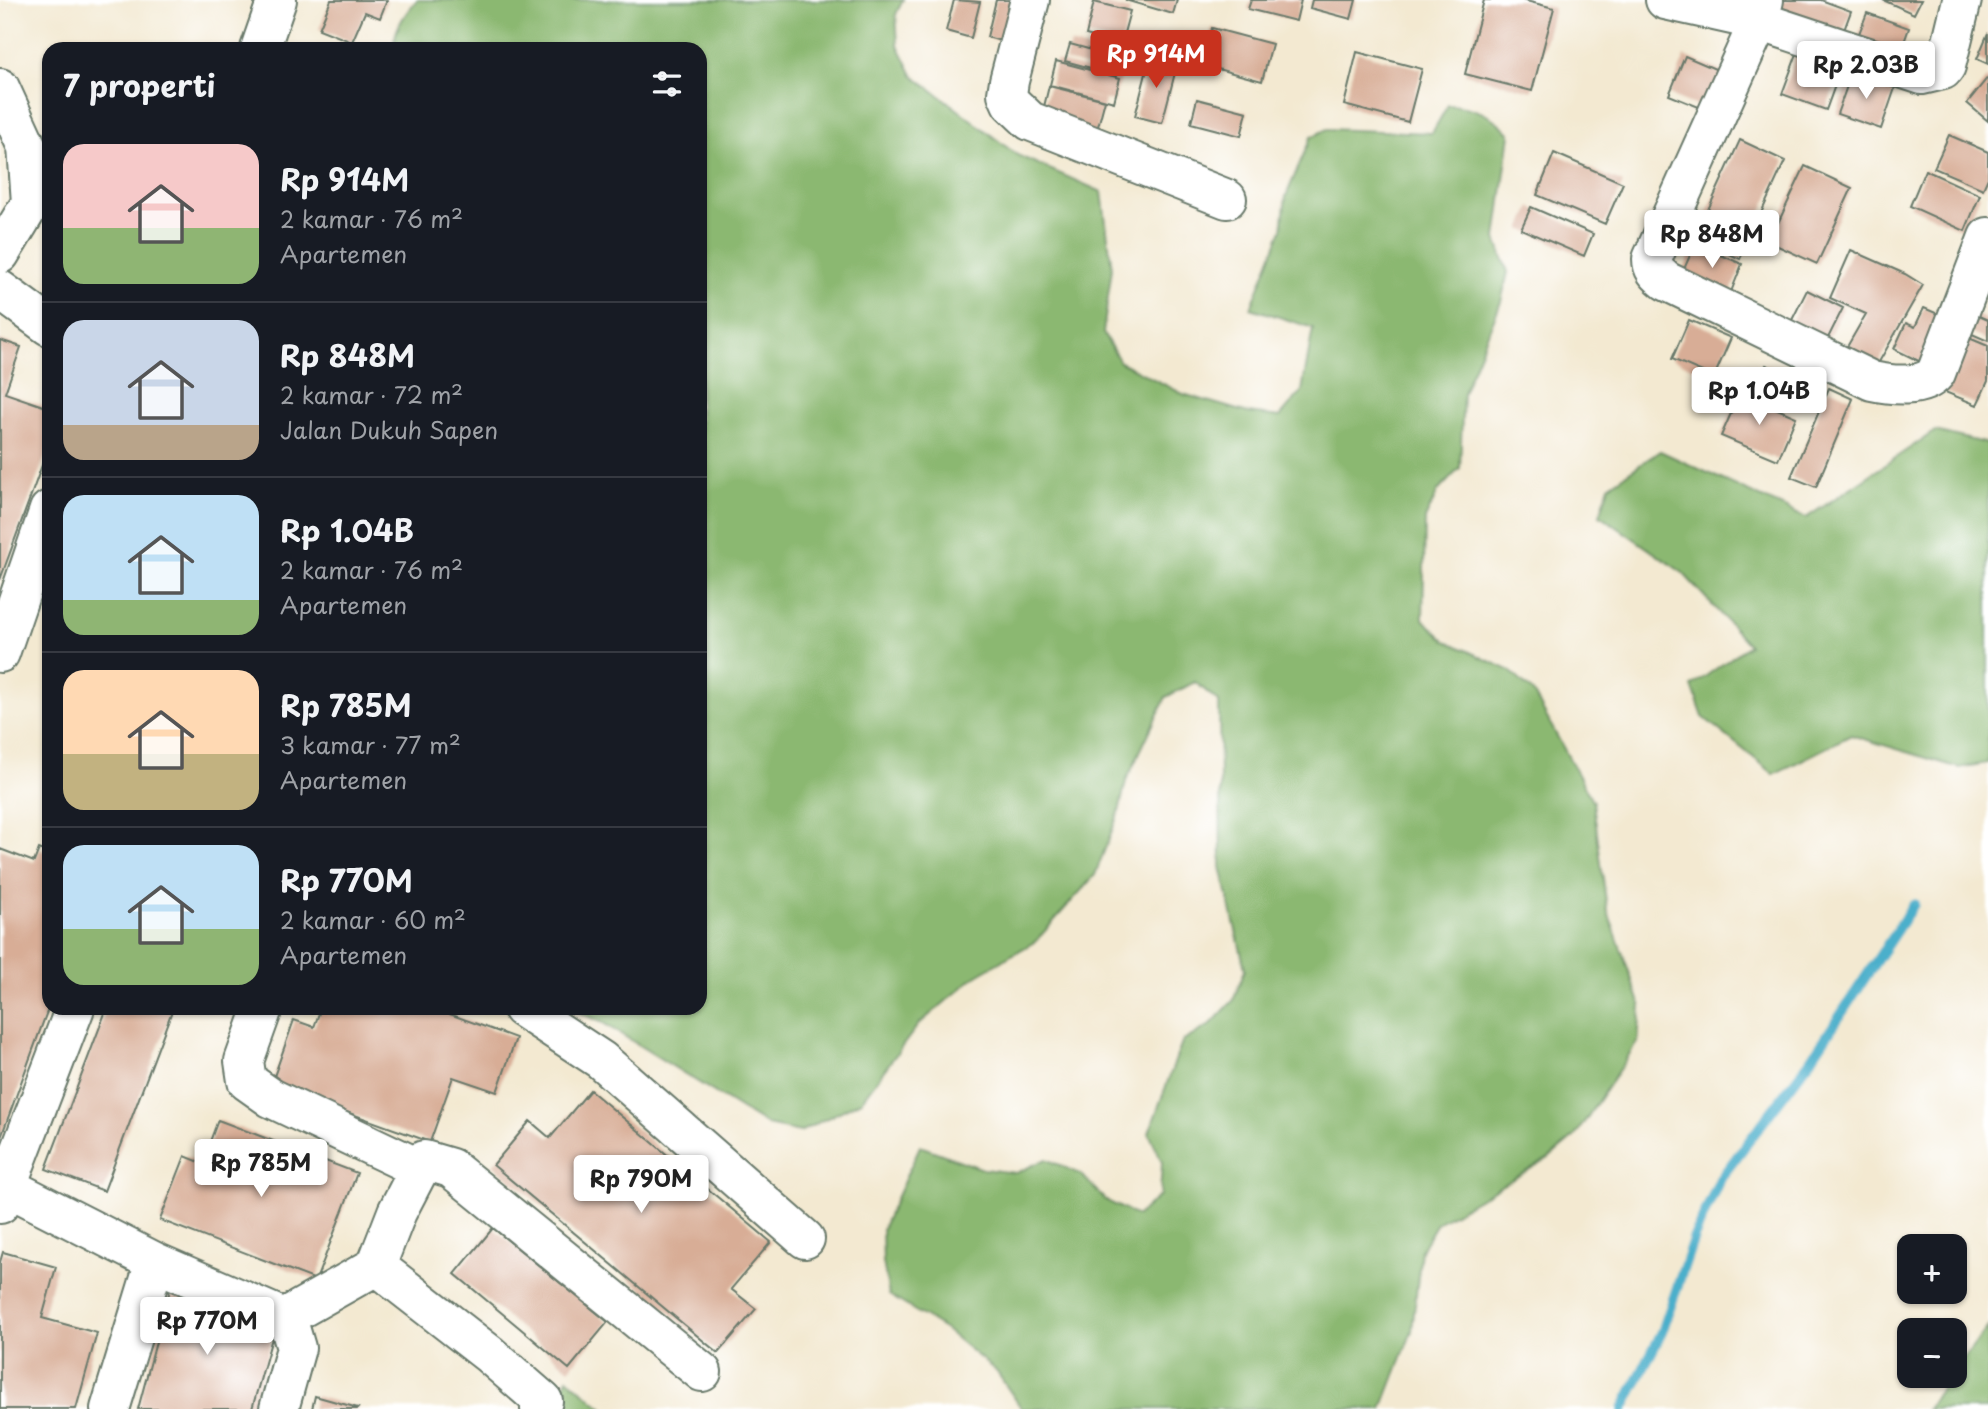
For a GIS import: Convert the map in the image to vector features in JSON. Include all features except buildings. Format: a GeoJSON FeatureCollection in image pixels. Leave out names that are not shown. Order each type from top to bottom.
{"type":"FeatureCollection","features":[{"type":"Feature","properties":{"kind":"street"},"geometry":{"type":"LineString","coordinates":[[262,42],[277,0]]}},
{"type":"Feature","properties":{"kind":"street"},"geometry":{"type":"LineString","coordinates":[[1030,0],[1007,94],[1016,109],[1030,121],[1058,133],[1227,199]]}},
{"type":"Feature","properties":{"kind":"street"},"geometry":{"type":"LineString","coordinates":[[1665,0],[1761,10],[1914,73],[1930,75],[1943,70],[1948,62],[1962,0]]}},
{"type":"Feature","properties":{"kind":"street"},"geometry":{"type":"LineString","coordinates":[[1761,10],[1652,259],[1656,273],[1666,281],[1872,381],[1910,384],[1932,378],[1936,373],[1988,237]]}},
{"type":"Feature","properties":{"kind":"street"},"geometry":{"type":"LineString","coordinates":[[0,88],[27,147],[40,209],[0,254]]}},
{"type":"Feature","properties":{"kind":"street"},"geometry":{"type":"LineString","coordinates":[[0,290],[42,321]]}},
{"type":"Feature","properties":{"kind":"street"},"geometry":{"type":"LineString","coordinates":[[0,653],[42,530]]}},
{"type":"Feature","properties":{"kind":"street"},"geometry":{"type":"LineString","coordinates":[[72,1015],[2,1191],[284,1318],[296,1348],[279,1409]]}},
{"type":"Feature","properties":{"kind":"street"},"geometry":{"type":"LineString","coordinates":[[261,1015],[244,1061],[247,1081],[271,1098],[420,1169]]}},
{"type":"Feature","properties":{"kind":"street"},"geometry":{"type":"LineString","coordinates":[[533,1015],[601,1060],[805,1238]]}},
{"type":"Feature","properties":{"kind":"street"},"geometry":{"type":"LineString","coordinates":[[284,1318],[376,1266],[397,1212],[425,1160],[451,1168],[702,1372]]}},
{"type":"Feature","properties":{"kind":"street"},"geometry":{"type":"LineString","coordinates":[[110,1409],[155,1262]]}},
{"type":"Feature","properties":{"kind":"street"},"geometry":{"type":"LineString","coordinates":[[376,1266],[543,1401],[540,1409]]}},
{"type":"Feature","properties":{"kind":"green space"},"geometry":{"type":"Polygon","coordinates":[[[417,0],[903,0],[896,14],[898,45],[913,75],[1017,155],[1102,192],[1112,268],[1103,333],[1120,362],[1183,394],[1248,413],[1280,417],[1302,391],[1313,328],[1251,308],[1282,229],[1286,196],[1311,137],[1327,129],[1432,133],[1448,105],[1466,107],[1482,113],[1510,134],[1496,239],[1508,272],[1501,302],[1463,393],[1460,468],[1438,491],[1425,519],[1423,619],[1446,641],[1509,670],[1533,692],[1593,802],[1607,909],[1641,1006],[1638,1041],[1575,1136],[1549,1158],[1437,1223],[1421,1250],[1412,1331],[1382,1409],[1022,1409],[996,1371],[946,1330],[889,1295],[883,1262],[882,1229],[920,1146],[983,1169],[1016,1173],[1046,1159],[1082,1175],[1105,1200],[1137,1216],[1160,1195],[1162,1162],[1149,1133],[1182,1042],[1210,1025],[1233,1001],[1245,969],[1221,867],[1219,702],[1195,682],[1166,697],[1126,781],[1119,812],[1095,875],[1036,941],[977,975],[919,1024],[861,1101],[800,1132],[767,1125],[603,1023],[585,1015],[707,1015],[707,42],[394,42],[408,10],[417,0]]]}},
{"type":"Feature","properties":{"kind":"green space"},"geometry":{"type":"Polygon","coordinates":[[[1935,431],[1988,444],[1988,763],[1959,768],[1851,735],[1774,774],[1703,717],[1692,686],[1749,645],[1683,573],[1600,515],[1609,486],[1660,451],[1806,518],[1935,431]]]}},
{"type":"Feature","properties":{"kind":"green space"},"geometry":{"type":"Polygon","coordinates":[[[1988,1327],[1988,1409],[1927,1409],[1942,1388],[1967,1388],[1967,1354],[1988,1327]]]}},
{"type":"Feature","properties":{"kind":"green space"},"geometry":{"type":"Polygon","coordinates":[[[567,1378],[604,1409],[554,1409],[567,1378]]]}},
{"type":"Feature","properties":{"kind":"waterway"},"geometry":{"type":"LineString","coordinates":[[1623,1409],[1662,1332],[1694,1237],[1720,1179],[1812,1058],[1914,904]]}}]}
